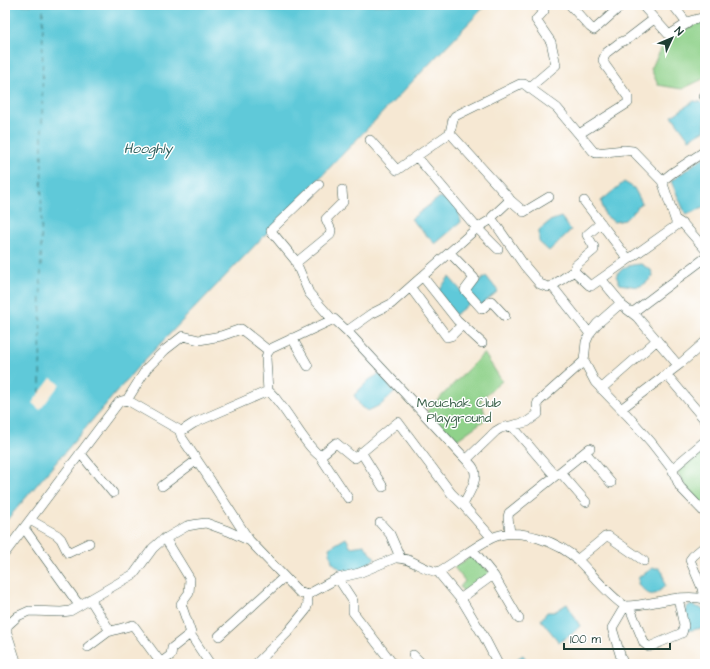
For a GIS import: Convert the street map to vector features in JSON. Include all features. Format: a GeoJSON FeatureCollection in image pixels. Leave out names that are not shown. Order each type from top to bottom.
{"type":"FeatureCollection","features":[{"type":"Feature","properties":{"kind":"street"},"geometry":{"type":"LineString","coordinates":[[529,88],[556,65],[551,42],[536,20],[544,12],[541,5]]}},
{"type":"Feature","properties":{"kind":"street"},"geometry":{"type":"LineString","coordinates":[[570,5],[594,30],[622,5]]}},
{"type":"Feature","properties":{"kind":"street"},"geometry":{"type":"LineString","coordinates":[[642,5],[670,35],[688,23],[705,18]]}},
{"type":"Feature","properties":{"kind":"street"},"geometry":{"type":"LineString","coordinates":[[673,5],[688,23]]}},
{"type":"Feature","properties":{"kind":"street"},"geometry":{"type":"LineString","coordinates":[[579,134],[628,103],[628,97],[605,65],[603,60],[604,55],[654,19]]}},
{"type":"Feature","properties":{"kind":"street"},"geometry":{"type":"LineString","coordinates":[[370,140],[397,170],[450,133],[455,116],[516,85],[524,84],[552,104],[596,153],[624,150],[633,151],[662,181],[677,225],[590,286],[574,271]]}},
{"type":"Feature","properties":{"kind":"street"},"geometry":{"type":"LineString","coordinates":[[450,133],[509,199],[524,212],[550,198]]}},
{"type":"Feature","properties":{"kind":"street"},"geometry":{"type":"LineString","coordinates":[[662,181],[705,151]]}},
{"type":"Feature","properties":{"kind":"street"},"geometry":{"type":"LineString","coordinates":[[417,157],[477,228],[498,249]]}},
{"type":"Feature","properties":{"kind":"street"},"geometry":{"type":"LineString","coordinates":[[319,184],[272,230],[272,232],[297,262],[308,290],[332,320],[336,320],[347,331],[475,469],[476,477],[462,505]]}},
{"type":"Feature","properties":{"kind":"street"},"geometry":{"type":"LineString","coordinates":[[297,262],[330,235],[331,230],[326,219],[342,203],[342,190]]}},
{"type":"Feature","properties":{"kind":"street"},"geometry":{"type":"LineString","coordinates":[[347,331],[372,314],[389,306],[477,228],[492,219],[492,217],[508,202],[509,199]]}},
{"type":"Feature","properties":{"kind":"street"},"geometry":{"type":"LineString","coordinates":[[584,201],[628,260]]}},
{"type":"Feature","properties":{"kind":"street"},"geometry":{"type":"LineString","coordinates":[[492,219],[536,281],[544,286],[552,286],[574,271],[576,264],[594,250],[594,247],[587,235],[601,223]]}},
{"type":"Feature","properties":{"kind":"street"},"geometry":{"type":"LineString","coordinates":[[676,220],[684,225],[705,249]]}},
{"type":"Feature","properties":{"kind":"street"},"geometry":{"type":"LineString","coordinates":[[450,253],[474,278],[465,290],[468,295],[482,309],[492,301],[504,316]]}},
{"type":"Feature","properties":{"kind":"street"},"geometry":{"type":"LineString","coordinates":[[632,312],[705,258]]}},
{"type":"Feature","properties":{"kind":"street"},"geometry":{"type":"LineString","coordinates":[[423,277],[462,325],[482,343]]}},
{"type":"Feature","properties":{"kind":"street"},"geometry":{"type":"LineString","coordinates":[[601,279],[620,304],[632,312],[678,365]]}},
{"type":"Feature","properties":{"kind":"street"},"geometry":{"type":"LineString","coordinates":[[552,286],[590,334]]}},
{"type":"Feature","properties":{"kind":"street"},"geometry":{"type":"LineString","coordinates":[[411,288],[446,336],[449,337],[462,325]]}},
{"type":"Feature","properties":{"kind":"street"},"geometry":{"type":"LineString","coordinates":[[620,304],[597,324],[590,334],[586,342],[584,361],[601,389],[621,409],[672,468],[680,487],[705,513]]}},
{"type":"Feature","properties":{"kind":"street"},"geometry":{"type":"LineString","coordinates":[[332,320],[292,338],[269,351],[266,358],[268,391],[289,414],[311,447],[320,456],[348,498]]}},
{"type":"Feature","properties":{"kind":"street"},"geometry":{"type":"LineString","coordinates":[[127,400],[147,368],[165,350],[183,336],[199,340],[222,336],[241,329],[269,351]]}},
{"type":"Feature","properties":{"kind":"street"},"geometry":{"type":"LineString","coordinates":[[292,338],[308,366]]}},
{"type":"Feature","properties":{"kind":"street"},"geometry":{"type":"LineString","coordinates":[[601,389],[657,340]]}},
{"type":"Feature","properties":{"kind":"street"},"geometry":{"type":"LineString","coordinates":[[621,409],[705,342]]}},
{"type":"Feature","properties":{"kind":"street"},"geometry":{"type":"LineString","coordinates":[[467,459],[502,428],[528,422],[538,414],[538,402],[584,361]]}},
{"type":"Feature","properties":{"kind":"street"},"geometry":{"type":"LineString","coordinates":[[666,374],[705,420]]}},
{"type":"Feature","properties":{"kind":"street"},"geometry":{"type":"LineString","coordinates":[[181,431],[194,423],[268,391]]}},
{"type":"Feature","properties":{"kind":"street"},"geometry":{"type":"LineString","coordinates":[[5,553],[119,402],[127,400],[181,431]]}},
{"type":"Feature","properties":{"kind":"street"},"geometry":{"type":"LineString","coordinates":[[320,456],[336,443],[353,458],[355,458],[398,422],[451,493],[492,538]]}},
{"type":"Feature","properties":{"kind":"street"},"geometry":{"type":"LineString","coordinates":[[512,426],[586,502]]}},
{"type":"Feature","properties":{"kind":"street"},"geometry":{"type":"LineString","coordinates":[[181,431],[180,436],[250,541],[299,592],[307,595],[338,578],[359,573],[400,557],[413,561],[430,571],[438,572],[492,538],[510,533],[535,537],[564,549],[577,560],[614,598],[627,606],[644,644],[649,647],[684,630],[678,598]]}},
{"type":"Feature","properties":{"kind":"street"},"geometry":{"type":"LineString","coordinates":[[672,468],[705,442]]}},
{"type":"Feature","properties":{"kind":"street"},"geometry":{"type":"LineString","coordinates":[[510,533],[509,513],[587,450],[611,483]]}},
{"type":"Feature","properties":{"kind":"street"},"geometry":{"type":"LineString","coordinates":[[362,452],[383,487]]}},
{"type":"Feature","properties":{"kind":"street"},"geometry":{"type":"LineString","coordinates":[[80,453],[113,493]]}},
{"type":"Feature","properties":{"kind":"street"},"geometry":{"type":"LineString","coordinates":[[162,486],[197,460]]}},
{"type":"Feature","properties":{"kind":"street"},"geometry":{"type":"LineString","coordinates":[[30,520],[57,535],[61,539],[68,553],[89,543]]}},
{"type":"Feature","properties":{"kind":"street"},"geometry":{"type":"LineString","coordinates":[[17,664],[6,630],[8,625],[18,616],[30,611],[61,612],[70,610],[134,574],[153,548],[165,538],[187,526],[206,523],[250,541]]}},
{"type":"Feature","properties":{"kind":"street"},"geometry":{"type":"LineString","coordinates":[[380,523],[390,534],[400,557]]}},
{"type":"Feature","properties":{"kind":"street"},"geometry":{"type":"LineString","coordinates":[[24,528],[79,605]]}},
{"type":"Feature","properties":{"kind":"street"},"geometry":{"type":"LineString","coordinates":[[577,560],[608,536],[644,561]]}},
{"type":"Feature","properties":{"kind":"street"},"geometry":{"type":"LineString","coordinates":[[165,538],[190,577],[189,593],[181,604],[190,634],[210,664]]}},
{"type":"Feature","properties":{"kind":"street"},"geometry":{"type":"LineString","coordinates":[[623,664],[612,628],[627,606],[678,598],[705,599],[690,560],[705,546]]}},
{"type":"Feature","properties":{"kind":"street"},"geometry":{"type":"LineString","coordinates":[[473,550],[493,575],[519,619]]}},
{"type":"Feature","properties":{"kind":"street"},"geometry":{"type":"LineString","coordinates":[[438,572],[460,599],[484,637],[498,664]]}},
{"type":"Feature","properties":{"kind":"street"},"geometry":{"type":"LineString","coordinates":[[460,599],[493,575]]}},
{"type":"Feature","properties":{"kind":"street"},"geometry":{"type":"LineString","coordinates":[[219,636],[284,577]]}},
{"type":"Feature","properties":{"kind":"street"},"geometry":{"type":"LineString","coordinates":[[338,578],[353,601],[353,612],[393,664]]}},
{"type":"Feature","properties":{"kind":"street"},"geometry":{"type":"LineString","coordinates":[[256,664],[288,632],[306,610],[308,603],[307,595]]}},
{"type":"Feature","properties":{"kind":"street"},"geometry":{"type":"LineString","coordinates":[[90,599],[110,631]]}},
{"type":"Feature","properties":{"kind":"street"},"geometry":{"type":"LineString","coordinates":[[88,647],[110,631],[134,626],[160,663],[171,655],[172,648],[190,634]]}},
{"type":"Feature","properties":{"kind":"street"},"geometry":{"type":"LineString","coordinates":[[413,655],[422,664]]}},
{"type":"Feature","properties":{"kind":"green space"},"geometry":{"type":"Polygon","coordinates":[[[705,20],[705,78],[682,89],[658,85],[651,69],[661,49],[677,33],[705,20]]]}},
{"type":"Feature","properties":{"kind":"green space","name":"Mouchak Club Playground"},"geometry":{"type":"Polygon","coordinates":[[[484,353],[502,381],[481,399],[486,419],[455,441],[426,412],[484,353]]]}},
{"type":"Feature","properties":{"kind":"green space"},"geometry":{"type":"Polygon","coordinates":[[[705,451],[705,507],[688,492],[677,471],[705,451]]]}},
{"type":"Feature","properties":{"kind":"green space"},"geometry":{"type":"Polygon","coordinates":[[[474,555],[492,575],[466,595],[460,587],[465,581],[454,567],[474,555]]]}},
{"type":"Feature","properties":{"kind":"water","name":"Hooghly"},"geometry":{"type":"Polygon","coordinates":[[[5,5],[486,5],[137,368],[5,522],[5,5]]]}},
{"type":"Feature","properties":{"kind":"water"},"geometry":{"type":"Polygon","coordinates":[[[694,101],[701,102],[705,107],[705,130],[689,139],[672,116],[694,101]]]}},
{"type":"Feature","properties":{"kind":"water"},"geometry":{"type":"Polygon","coordinates":[[[704,157],[705,207],[686,215],[671,181],[704,157]]]}},
{"type":"Feature","properties":{"kind":"water"},"geometry":{"type":"Polygon","coordinates":[[[624,182],[634,188],[642,203],[625,220],[614,222],[605,215],[601,201],[624,182]]]}},
{"type":"Feature","properties":{"kind":"water"},"geometry":{"type":"Polygon","coordinates":[[[440,197],[450,201],[458,209],[461,222],[435,244],[411,219],[440,197]]]}},
{"type":"Feature","properties":{"kind":"water"},"geometry":{"type":"Polygon","coordinates":[[[561,217],[571,230],[549,251],[539,242],[539,230],[550,221],[561,217]]]}},
{"type":"Feature","properties":{"kind":"water"},"geometry":{"type":"Polygon","coordinates":[[[641,264],[651,270],[653,276],[645,284],[631,286],[620,284],[616,276],[621,270],[630,266],[641,264]]]}},
{"type":"Feature","properties":{"kind":"water"},"geometry":{"type":"Polygon","coordinates":[[[486,276],[498,291],[480,306],[468,292],[486,276]]]}},
{"type":"Feature","properties":{"kind":"water"},"geometry":{"type":"Polygon","coordinates":[[[449,277],[471,302],[455,315],[438,291],[449,277]]]}},
{"type":"Feature","properties":{"kind":"water"},"geometry":{"type":"Polygon","coordinates":[[[379,374],[395,392],[382,404],[368,411],[361,407],[354,395],[369,380],[379,374]]]}},
{"type":"Feature","properties":{"kind":"water"},"geometry":{"type":"Polygon","coordinates":[[[346,538],[351,547],[364,545],[375,558],[362,570],[347,575],[332,562],[329,548],[346,538]]]}},
{"type":"Feature","properties":{"kind":"water"},"geometry":{"type":"Polygon","coordinates":[[[653,568],[659,568],[663,573],[665,586],[657,593],[648,594],[638,584],[639,577],[653,568]]]}},
{"type":"Feature","properties":{"kind":"water"},"geometry":{"type":"Polygon","coordinates":[[[567,604],[580,626],[572,634],[559,642],[541,620],[547,612],[554,612],[567,604]]]}},
{"type":"Feature","properties":{"kind":"water"},"geometry":{"type":"Polygon","coordinates":[[[691,605],[704,609],[705,623],[702,628],[686,631],[686,607],[691,605]]]}},
{"type":"Feature","properties":{"kind":"water"},"geometry":{"type":"Polygon","coordinates":[[[523,655],[529,664],[509,664],[523,655]]]}},
{"type":"Feature","properties":{"kind":"pier"},"geometry":{"type":"Polygon","coordinates":[[[51,378],[60,384],[40,410],[32,403],[51,378]]]}},
{"type":"Feature","properties":{"kind":"ferry route"},"geometry":{"type":"LineString","coordinates":[[40,393],[43,5]]}}]}
